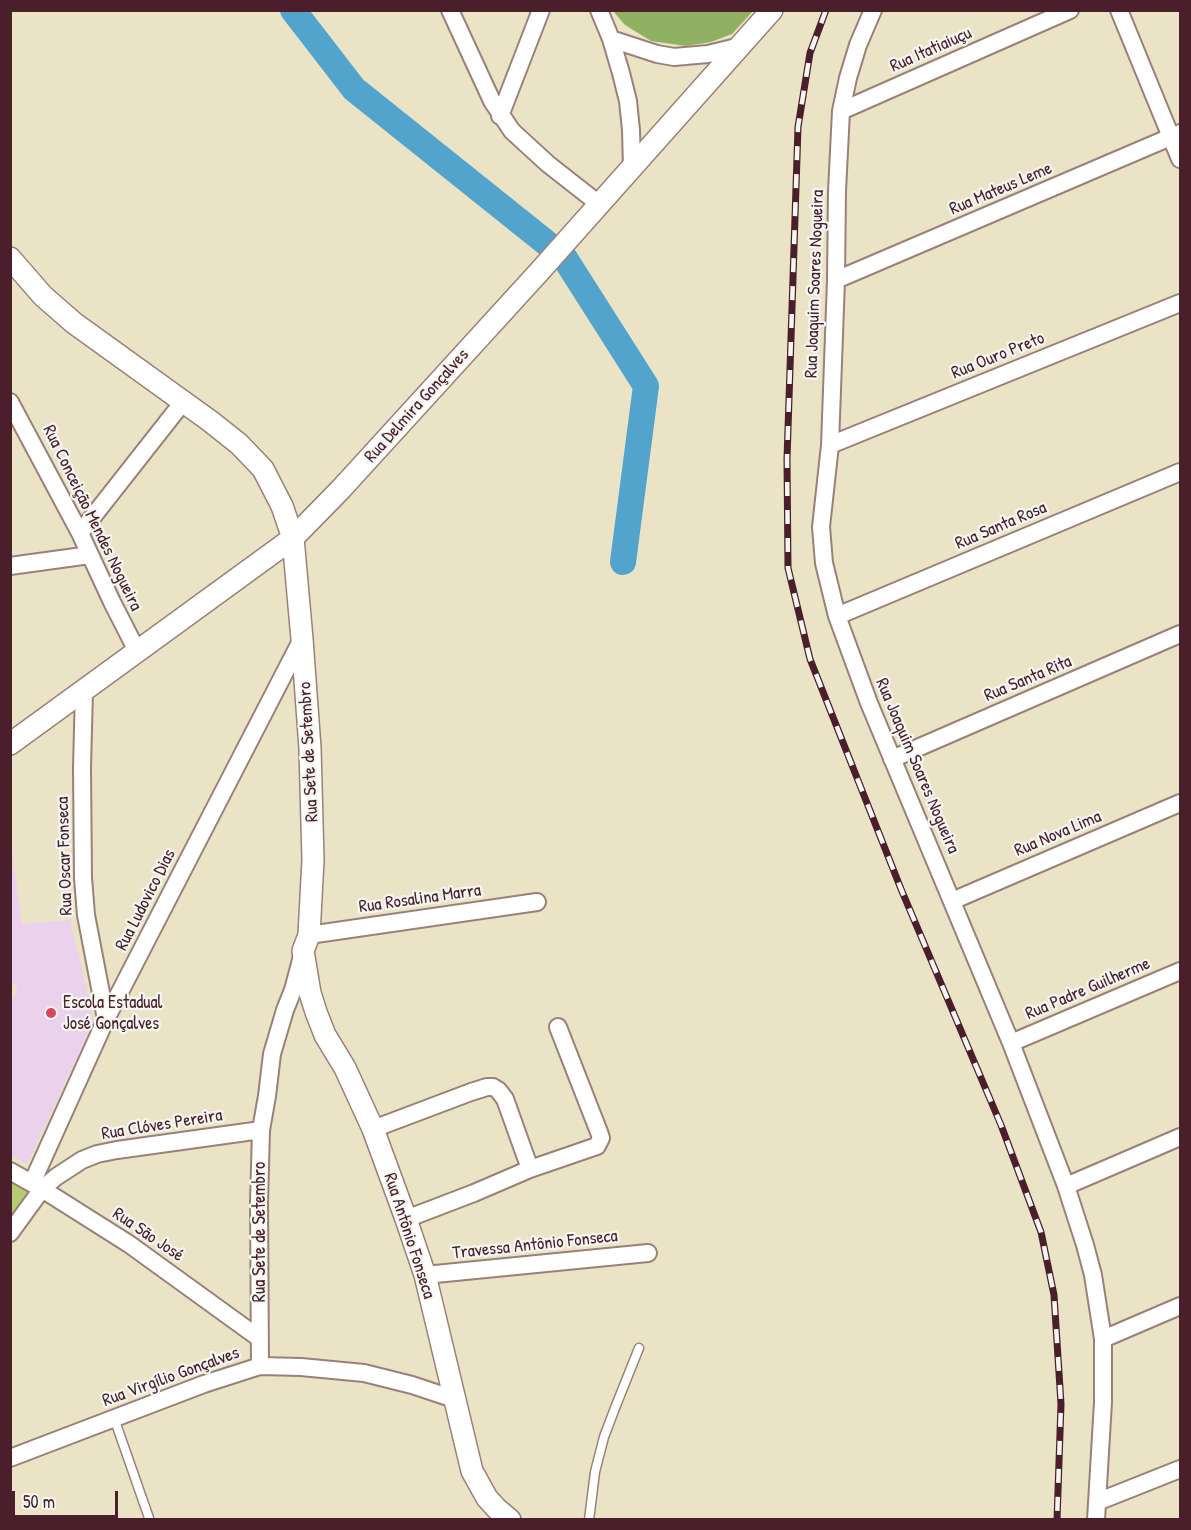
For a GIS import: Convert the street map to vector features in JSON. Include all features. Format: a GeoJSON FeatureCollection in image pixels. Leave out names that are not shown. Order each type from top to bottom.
{"type":"FeatureCollection","features":[{"type":"Feature","properties":{"kind":"street"},"geometry":{"type":"LineString","coordinates":[[450,10],[500,116],[530,149],[599,204]]}},
{"type":"Feature","properties":{"kind":"street"},"geometry":{"type":"LineString","coordinates":[[500,116],[541,10]]}},
{"type":"Feature","properties":{"kind":"street"},"geometry":{"type":"LineString","coordinates":[[599,10],[611,39],[628,101],[632,168]]}},
{"type":"Feature","properties":{"kind":"street","name":"Rua Delmira Gonçalves"},"geometry":{"type":"LineString","coordinates":[[11,744],[293,538],[349,481],[574,234],[772,10]]}},
{"type":"Feature","properties":{"kind":"street","name":"Rua Joaquim Soares Nogueira"},"geometry":{"type":"LineString","coordinates":[[873,10],[858,45],[848,78],[842,111],[837,191],[830,445],[821,527],[824,562],[837,616],[856,670],[1011,1043],[1078,1220],[1093,1275],[1103,1339],[1103,1401],[1096,1520]]}},
{"type":"Feature","properties":{"kind":"street","name":"Rua Itatiaiuçu"},"geometry":{"type":"LineString","coordinates":[[842,111],[1070,10]]}},
{"type":"Feature","properties":{"kind":"street"},"geometry":{"type":"LineString","coordinates":[[1119,10],[1176,135],[1180,159]]}},
{"type":"Feature","properties":{"kind":"street"},"geometry":{"type":"LineString","coordinates":[[611,39],[674,57],[708,54],[741,46]]}},
{"type":"Feature","properties":{"kind":"street","name":"Rua Mateus Leme"},"geometry":{"type":"LineString","coordinates":[[836,280],[1176,135]]}},
{"type":"Feature","properties":{"kind":"street","name":"Rua Sete de Setembro"},"geometry":{"type":"LineString","coordinates":[[10,258],[43,296],[74,323],[239,444],[263,469],[282,506],[293,538],[310,748],[314,860],[306,943],[272,1054],[261,1130],[260,1366]]}},
{"type":"Feature","properties":{"kind":"street","name":"Rua Ouro Preto"},"geometry":{"type":"LineString","coordinates":[[830,445],[1180,303]]}},
{"type":"Feature","properties":{"kind":"street","name":"Rua Conceição Mendes Nogueira"},"geometry":{"type":"LineString","coordinates":[[10,402],[81,533],[136,651]]}},
{"type":"Feature","properties":{"kind":"street"},"geometry":{"type":"LineString","coordinates":[[81,533],[183,402]]}},
{"type":"Feature","properties":{"kind":"street","name":"Rua Santa Rosa"},"geometry":{"type":"LineString","coordinates":[[837,616],[1180,472]]}},
{"type":"Feature","properties":{"kind":"street"},"geometry":{"type":"LineString","coordinates":[[10,566],[90,555]]}},
{"type":"Feature","properties":{"kind":"street","name":"Rua Santa Rita"},"geometry":{"type":"LineString","coordinates":[[892,759],[1180,634]]}},
{"type":"Feature","properties":{"kind":"street","name":"Rua Ludovico Dias"},"geometry":{"type":"LineString","coordinates":[[37,1186],[106,1019],[302,639]]}},
{"type":"Feature","properties":{"kind":"street","name":"Rua Oscar Fonseca"},"geometry":{"type":"LineString","coordinates":[[84,690],[83,878],[86,915],[106,1019]]}},
{"type":"Feature","properties":{"kind":"street","name":"Rua Nova Lima"},"geometry":{"type":"LineString","coordinates":[[952,901],[1180,803]]}},
{"type":"Feature","properties":{"kind":"street","name":"Rua Rosalina Marra"},"geometry":{"type":"LineString","coordinates":[[306,943],[537,902]]}},
{"type":"Feature","properties":{"kind":"street","name":"Rua Antônio Fonseca"},"geometry":{"type":"LineString","coordinates":[[306,943],[310,993],[316,1012],[325,1035],[345,1068],[373,1129],[425,1275],[475,1478],[496,1509],[510,1520]]}},
{"type":"Feature","properties":{"kind":"street","name":"Rua Padre Guilherme"},"geometry":{"type":"LineString","coordinates":[[1011,1043],[1180,971]]}},
{"type":"Feature","properties":{"kind":"street"},"geometry":{"type":"LineString","coordinates":[[406,1219],[531,1169],[597,1146],[601,1138],[558,1027]]}},
{"type":"Feature","properties":{"kind":"street"},"geometry":{"type":"LineString","coordinates":[[373,1129],[471,1092],[487,1087],[493,1088],[498,1090],[505,1099],[531,1169]]}},
{"type":"Feature","properties":{"kind":"street","name":"Rua Clóves Pereira"},"geometry":{"type":"LineString","coordinates":[[37,1186],[70,1166],[97,1154],[261,1130]]}},
{"type":"Feature","properties":{"kind":"street"},"geometry":{"type":"LineString","coordinates":[[1066,1186],[1180,1137]]}},
{"type":"Feature","properties":{"kind":"street","name":"Rua São José"},"geometry":{"type":"LineString","coordinates":[[10,1171],[129,1244],[259,1338]]}},
{"type":"Feature","properties":{"kind":"street"},"geometry":{"type":"LineString","coordinates":[[10,1233],[37,1186]]}},
{"type":"Feature","properties":{"kind":"street","name":"Travessa Antônio Fonseca"},"geometry":{"type":"LineString","coordinates":[[425,1275],[648,1253]]}},
{"type":"Feature","properties":{"kind":"street"},"geometry":{"type":"LineString","coordinates":[[1103,1339],[1180,1306]]}},
{"type":"Feature","properties":{"kind":"street","name":"Rua Virgílio Gonçalves"},"geometry":{"type":"LineString","coordinates":[[10,1458],[204,1384],[260,1366],[364,1373],[454,1399]]}},
{"type":"Feature","properties":{"kind":"street"},"geometry":{"type":"LineString","coordinates":[[1097,1502],[1180,1469]]}},
{"type":"Feature","properties":{"kind":"lane"},"geometry":{"type":"LineString","coordinates":[[589,1520],[595,1472],[604,1437],[639,1348]]}},
{"type":"Feature","properties":{"kind":"lane"},"geometry":{"type":"LineString","coordinates":[[114,1418],[149,1518]]}},
{"type":"Feature","properties":{"kind":"shaded area","name":"Escola Estadual José Gonçalves"},"geometry":{"type":"Polygon","coordinates":[[[12,852],[22,924],[70,920],[94,1021],[27,1164],[10,1155],[10,1005],[18,988],[11,982],[12,852]]]}},
{"type":"Feature","properties":{"kind":"green space"},"geometry":{"type":"Polygon","coordinates":[[[613,11],[753,11],[732,34],[711,42],[686,46],[651,41],[625,25],[613,11]]]}},
{"type":"Feature","properties":{"kind":"green space"},"geometry":{"type":"Polygon","coordinates":[[[11,1171],[45,1191],[11,1243],[11,1171]]]}},
{"type":"Feature","properties":{"kind":"waterway"},"geometry":{"type":"LineString","coordinates":[[293,10],[354,89],[564,257],[646,386],[623,562]]}},
{"type":"Feature","properties":{"kind":"railway"},"geometry":{"type":"LineString","coordinates":[[826,10],[810,53],[798,127],[787,459],[788,568],[810,659],[901,889],[1001,1125],[1041,1232],[1054,1295],[1061,1404],[1057,1520]]}},
{"type":"Feature","properties":{"kind":"place","name":"Escola Estadual José Gonçalves"},"geometry":{"type":"Point","coordinates":[51,1013]}}]}
